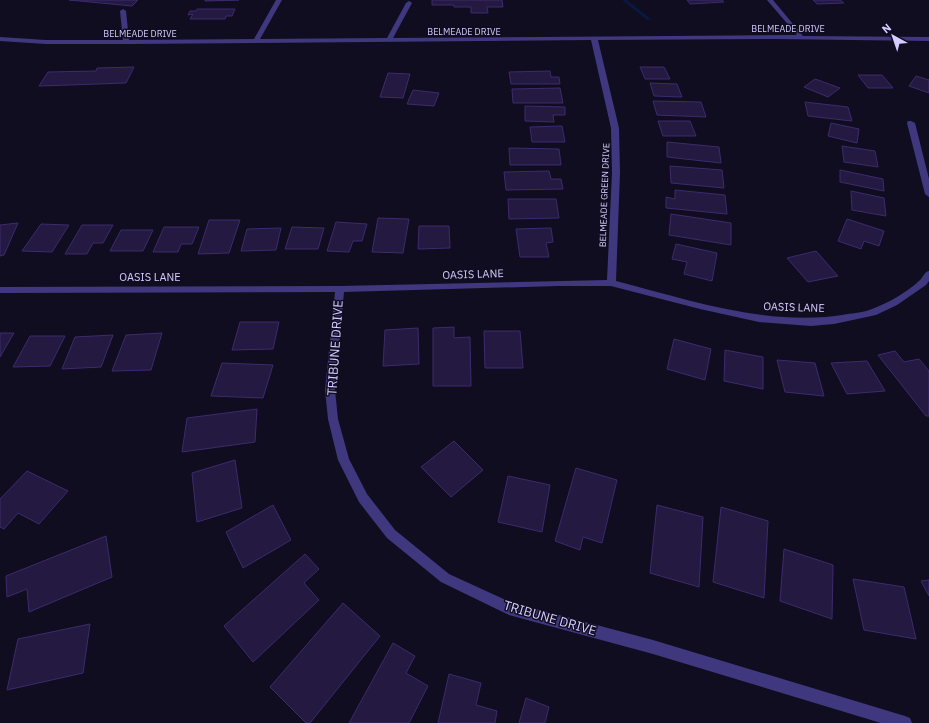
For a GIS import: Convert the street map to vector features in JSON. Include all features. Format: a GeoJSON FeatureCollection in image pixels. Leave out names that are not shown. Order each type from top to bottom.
{"type":"FeatureCollection","features":[{"type":"Feature","properties":{"kind":"street"},"geometry":{"type":"LineString","coordinates":[[256,41],[279,0]]}},
{"type":"Feature","properties":{"kind":"street"},"geometry":{"type":"LineString","coordinates":[[770,0],[801,37]]}},
{"type":"Feature","properties":{"kind":"street"},"geometry":{"type":"LineString","coordinates":[[390,40],[409,3]]}},
{"type":"Feature","properties":{"kind":"street"},"geometry":{"type":"LineString","coordinates":[[123,11],[126,42]]}},
{"type":"Feature","properties":{"kind":"street","name":"BELMEADE DRIVE"},"geometry":{"type":"LineString","coordinates":[[0,39],[46,42],[126,42],[594,38],[929,38]]}},
{"type":"Feature","properties":{"kind":"street","name":"BELMEADE GREEN DRIVE"},"geometry":{"type":"LineString","coordinates":[[594,38],[615,128],[616,173],[611,283]]}},
{"type":"Feature","properties":{"kind":"street"},"geometry":{"type":"LineString","coordinates":[[911,123],[929,194]]}},
{"type":"Feature","properties":{"kind":"street","name":"OASIS LANE"},"geometry":{"type":"LineString","coordinates":[[0,290],[340,289],[611,283],[700,306],[759,318],[811,322],[834,320],[872,313],[894,303],[923,283],[929,274]]}},
{"type":"Feature","properties":{"kind":"street","name":"TRIBUNE DRIVE"},"geometry":{"type":"LineString","coordinates":[[340,289],[330,390],[333,419],[344,460],[363,498],[391,534],[446,578],[509,608],[654,647],[906,723]]}},
{"type":"Feature","properties":{"kind":"building"},"geometry":{"type":"Polygon","coordinates":[[[69,0],[138,0],[132,6],[69,0]]]}},
{"type":"Feature","properties":{"kind":"building"},"geometry":{"type":"Polygon","coordinates":[[[205,0],[239,0],[205,1],[205,0]]]}},
{"type":"Feature","properties":{"kind":"building"},"geometry":{"type":"Polygon","coordinates":[[[432,0],[502,0],[503,7],[487,7],[488,13],[471,13],[471,7],[432,5],[432,0]]]}},
{"type":"Feature","properties":{"kind":"building"},"geometry":{"type":"Polygon","coordinates":[[[687,0],[722,0],[724,2],[690,4],[687,0]]]}},
{"type":"Feature","properties":{"kind":"building"},"geometry":{"type":"Polygon","coordinates":[[[813,0],[840,0],[844,3],[817,4],[813,0]]]}},
{"type":"Feature","properties":{"kind":"building"},"geometry":{"type":"Polygon","coordinates":[[[197,9],[235,9],[232,16],[226,16],[225,19],[190,19],[193,14],[188,15],[190,11],[196,11],[197,9]]]}},
{"type":"Feature","properties":{"kind":"building"},"geometry":{"type":"Polygon","coordinates":[[[134,67],[126,83],[39,86],[48,72],[96,71],[97,68],[134,67]]]}},
{"type":"Feature","properties":{"kind":"building"},"geometry":{"type":"Polygon","coordinates":[[[640,67],[664,67],[670,79],[645,79],[640,67]]]}},
{"type":"Feature","properties":{"kind":"building"},"geometry":{"type":"Polygon","coordinates":[[[550,71],[551,77],[559,77],[560,84],[511,84],[509,72],[550,71]]]}},
{"type":"Feature","properties":{"kind":"building"},"geometry":{"type":"Polygon","coordinates":[[[388,73],[410,74],[403,98],[380,97],[388,73]]]}},
{"type":"Feature","properties":{"kind":"building"},"geometry":{"type":"Polygon","coordinates":[[[858,75],[882,75],[893,88],[868,88],[858,75]]]}},
{"type":"Feature","properties":{"kind":"building"},"geometry":{"type":"Polygon","coordinates":[[[916,76],[929,80],[929,93],[909,86],[916,76]]]}},
{"type":"Feature","properties":{"kind":"building"},"geometry":{"type":"Polygon","coordinates":[[[815,79],[840,88],[828,97],[804,87],[815,79]]]}},
{"type":"Feature","properties":{"kind":"building"},"geometry":{"type":"Polygon","coordinates":[[[650,83],[677,84],[682,97],[654,96],[650,83]]]}},
{"type":"Feature","properties":{"kind":"building"},"geometry":{"type":"Polygon","coordinates":[[[560,88],[563,103],[513,103],[512,89],[560,88]]]}},
{"type":"Feature","properties":{"kind":"building"},"geometry":{"type":"Polygon","coordinates":[[[413,90],[439,93],[434,106],[407,104],[413,90]]]}},
{"type":"Feature","properties":{"kind":"building"},"geometry":{"type":"Polygon","coordinates":[[[653,101],[701,102],[706,117],[657,115],[653,101]]]}},
{"type":"Feature","properties":{"kind":"building"},"geometry":{"type":"Polygon","coordinates":[[[805,102],[848,107],[852,121],[808,116],[805,102]]]}},
{"type":"Feature","properties":{"kind":"building"},"geometry":{"type":"Polygon","coordinates":[[[525,106],[565,107],[565,115],[553,115],[554,122],[525,121],[525,106]]]}},
{"type":"Feature","properties":{"kind":"building"},"geometry":{"type":"Polygon","coordinates":[[[658,121],[690,121],[696,136],[663,136],[658,121]]]}},
{"type":"Feature","properties":{"kind":"building"},"geometry":{"type":"Polygon","coordinates":[[[831,123],[859,129],[857,143],[828,136],[831,123]]]}},
{"type":"Feature","properties":{"kind":"building"},"geometry":{"type":"Polygon","coordinates":[[[562,126],[565,142],[532,142],[530,127],[562,126]]]}},
{"type":"Feature","properties":{"kind":"building"},"geometry":{"type":"Polygon","coordinates":[[[667,142],[719,147],[721,163],[667,157],[667,142]]]}},
{"type":"Feature","properties":{"kind":"building"},"geometry":{"type":"Polygon","coordinates":[[[842,146],[875,151],[878,167],[844,162],[842,146]]]}},
{"type":"Feature","properties":{"kind":"building"},"geometry":{"type":"Polygon","coordinates":[[[509,148],[559,149],[561,165],[510,165],[509,148]]]}},
{"type":"Feature","properties":{"kind":"building"},"geometry":{"type":"Polygon","coordinates":[[[670,166],[722,170],[724,188],[671,183],[670,166]]]}},
{"type":"Feature","properties":{"kind":"building"},"geometry":{"type":"Polygon","coordinates":[[[840,170],[883,179],[884,191],[840,182],[840,170]]]}},
{"type":"Feature","properties":{"kind":"building"},"geometry":{"type":"Polygon","coordinates":[[[549,171],[551,179],[561,179],[563,189],[506,190],[504,172],[549,171]]]}},
{"type":"Feature","properties":{"kind":"building"},"geometry":{"type":"Polygon","coordinates":[[[675,190],[725,195],[727,214],[666,208],[666,197],[675,199],[675,190]]]}},
{"type":"Feature","properties":{"kind":"building"},"geometry":{"type":"Polygon","coordinates":[[[851,191],[884,198],[886,216],[852,210],[851,191]]]}},
{"type":"Feature","properties":{"kind":"building"},"geometry":{"type":"Polygon","coordinates":[[[508,199],[556,199],[559,218],[509,219],[508,199]]]}},
{"type":"Feature","properties":{"kind":"building"},"geometry":{"type":"Polygon","coordinates":[[[671,214],[731,223],[731,245],[669,235],[671,214]]]}},
{"type":"Feature","properties":{"kind":"building"},"geometry":{"type":"Polygon","coordinates":[[[378,218],[409,219],[403,253],[372,252],[378,218]]]}},
{"type":"Feature","properties":{"kind":"building"},"geometry":{"type":"Polygon","coordinates":[[[847,219],[884,231],[879,246],[864,241],[861,249],[838,241],[847,219]]]}},
{"type":"Feature","properties":{"kind":"building"},"geometry":{"type":"Polygon","coordinates":[[[209,220],[240,220],[229,253],[198,254],[209,220]]]}},
{"type":"Feature","properties":{"kind":"building"},"geometry":{"type":"Polygon","coordinates":[[[336,222],[367,224],[362,241],[353,241],[349,252],[327,251],[336,222]]]}},
{"type":"Feature","properties":{"kind":"building"},"geometry":{"type":"Polygon","coordinates":[[[18,223],[4,255],[0,256],[0,225],[18,223]]]}},
{"type":"Feature","properties":{"kind":"building"},"geometry":{"type":"Polygon","coordinates":[[[41,224],[69,225],[52,252],[22,251],[41,224]]]}},
{"type":"Feature","properties":{"kind":"building"},"geometry":{"type":"Polygon","coordinates":[[[82,225],[113,225],[103,243],[93,243],[87,254],[65,254],[82,225]]]}},
{"type":"Feature","properties":{"kind":"building"},"geometry":{"type":"Polygon","coordinates":[[[419,226],[449,226],[450,248],[418,249],[419,226]]]}},
{"type":"Feature","properties":{"kind":"building"},"geometry":{"type":"Polygon","coordinates":[[[164,227],[199,227],[192,244],[181,244],[178,252],[153,252],[164,227]]]}},
{"type":"Feature","properties":{"kind":"building"},"geometry":{"type":"Polygon","coordinates":[[[292,227],[324,228],[318,249],[285,249],[292,227]]]}},
{"type":"Feature","properties":{"kind":"building"},"geometry":{"type":"Polygon","coordinates":[[[281,228],[276,250],[241,251],[247,229],[281,228]]]}},
{"type":"Feature","properties":{"kind":"building"},"geometry":{"type":"Polygon","coordinates":[[[551,228],[553,242],[546,243],[549,257],[520,257],[516,229],[551,228]]]}},
{"type":"Feature","properties":{"kind":"building"},"geometry":{"type":"Polygon","coordinates":[[[121,230],[153,230],[143,251],[110,251],[121,230]]]}},
{"type":"Feature","properties":{"kind":"building"},"geometry":{"type":"Polygon","coordinates":[[[676,244],[717,253],[712,281],[684,274],[687,262],[672,259],[676,244]]]}},
{"type":"Feature","properties":{"kind":"building"},"geometry":{"type":"Polygon","coordinates":[[[816,251],[838,276],[808,282],[787,258],[816,251]]]}},
{"type":"Feature","properties":{"kind":"building"},"geometry":{"type":"Polygon","coordinates":[[[240,322],[279,322],[273,349],[232,350],[240,322]]]}},
{"type":"Feature","properties":{"kind":"building"},"geometry":{"type":"Polygon","coordinates":[[[454,327],[454,338],[470,337],[471,386],[433,386],[433,328],[454,327]]]}},
{"type":"Feature","properties":{"kind":"building"},"geometry":{"type":"Polygon","coordinates":[[[418,328],[419,364],[383,366],[385,330],[418,328]]]}},
{"type":"Feature","properties":{"kind":"building"},"geometry":{"type":"Polygon","coordinates":[[[484,331],[520,331],[523,368],[485,368],[484,331]]]}},
{"type":"Feature","properties":{"kind":"building"},"geometry":{"type":"Polygon","coordinates":[[[0,333],[14,333],[0,357],[0,333]]]}},
{"type":"Feature","properties":{"kind":"building"},"geometry":{"type":"Polygon","coordinates":[[[162,333],[151,370],[112,371],[126,335],[162,333]]]}},
{"type":"Feature","properties":{"kind":"building"},"geometry":{"type":"Polygon","coordinates":[[[113,335],[101,367],[62,369],[75,337],[113,335]]]}},
{"type":"Feature","properties":{"kind":"building"},"geometry":{"type":"Polygon","coordinates":[[[30,336],[65,336],[50,366],[13,367],[30,336]]]}},
{"type":"Feature","properties":{"kind":"building"},"geometry":{"type":"Polygon","coordinates":[[[674,339],[711,349],[705,380],[667,369],[674,339]]]}},
{"type":"Feature","properties":{"kind":"building"},"geometry":{"type":"Polygon","coordinates":[[[725,350],[763,357],[763,389],[724,381],[725,350]]]}},
{"type":"Feature","properties":{"kind":"building"},"geometry":{"type":"Polygon","coordinates":[[[895,351],[904,362],[919,359],[929,371],[929,416],[926,416],[878,355],[895,351]]]}},
{"type":"Feature","properties":{"kind":"building"},"geometry":{"type":"Polygon","coordinates":[[[777,360],[815,363],[824,396],[785,392],[777,360]]]}},
{"type":"Feature","properties":{"kind":"building"},"geometry":{"type":"Polygon","coordinates":[[[867,361],[885,391],[847,394],[831,363],[867,361]]]}},
{"type":"Feature","properties":{"kind":"building"},"geometry":{"type":"Polygon","coordinates":[[[222,363],[273,365],[263,398],[211,396],[222,363]]]}},
{"type":"Feature","properties":{"kind":"building"},"geometry":{"type":"Polygon","coordinates":[[[257,409],[255,442],[182,452],[187,418],[257,409]]]}},
{"type":"Feature","properties":{"kind":"building"},"geometry":{"type":"Polygon","coordinates":[[[454,441],[483,470],[451,497],[421,467],[454,441]]]}},
{"type":"Feature","properties":{"kind":"building"},"geometry":{"type":"Polygon","coordinates":[[[235,460],[242,508],[197,522],[192,473],[235,460]]]}},
{"type":"Feature","properties":{"kind":"building"},"geometry":{"type":"Polygon","coordinates":[[[576,468],[617,480],[602,543],[583,537],[580,550],[555,541],[576,468]]]}},
{"type":"Feature","properties":{"kind":"building"},"geometry":{"type":"Polygon","coordinates":[[[27,471],[68,491],[39,524],[18,513],[4,529],[0,527],[0,499],[27,471]]]}},
{"type":"Feature","properties":{"kind":"building"},"geometry":{"type":"Polygon","coordinates":[[[508,476],[550,485],[542,532],[498,522],[508,476]]]}},
{"type":"Feature","properties":{"kind":"building"},"geometry":{"type":"Polygon","coordinates":[[[273,505],[291,540],[243,568],[226,532],[273,505]]]}},
{"type":"Feature","properties":{"kind":"building"},"geometry":{"type":"Polygon","coordinates":[[[657,505],[703,517],[699,587],[650,573],[657,505]]]}},
{"type":"Feature","properties":{"kind":"building"},"geometry":{"type":"Polygon","coordinates":[[[721,507],[768,521],[764,598],[713,582],[721,507]]]}},
{"type":"Feature","properties":{"kind":"building"},"geometry":{"type":"Polygon","coordinates":[[[106,536],[112,577],[29,612],[27,589],[7,597],[6,576],[106,536]]]}},
{"type":"Feature","properties":{"kind":"building"},"geometry":{"type":"Polygon","coordinates":[[[784,549],[833,565],[832,619],[780,601],[784,549]]]}},
{"type":"Feature","properties":{"kind":"building"},"geometry":{"type":"Polygon","coordinates":[[[305,554],[319,569],[304,583],[319,600],[253,662],[224,626],[305,554]]]}},
{"type":"Feature","properties":{"kind":"building"},"geometry":{"type":"Polygon","coordinates":[[[853,579],[904,587],[916,639],[864,630],[853,579]]]}},
{"type":"Feature","properties":{"kind":"building"},"geometry":{"type":"Polygon","coordinates":[[[929,580],[929,596],[921,581],[929,580]]]}},
{"type":"Feature","properties":{"kind":"building"},"geometry":{"type":"Polygon","coordinates":[[[343,603],[380,636],[310,723],[306,723],[270,687],[343,603]]]}},
{"type":"Feature","properties":{"kind":"building"},"geometry":{"type":"Polygon","coordinates":[[[90,624],[83,673],[7,690],[18,639],[90,624]]]}},
{"type":"Feature","properties":{"kind":"building"},"geometry":{"type":"Polygon","coordinates":[[[393,643],[415,656],[406,673],[428,686],[409,723],[349,723],[393,643]]]}},
{"type":"Feature","properties":{"kind":"building"},"geometry":{"type":"Polygon","coordinates":[[[449,674],[481,683],[476,705],[497,711],[495,723],[438,723],[449,674]]]}},
{"type":"Feature","properties":{"kind":"building"},"geometry":{"type":"Polygon","coordinates":[[[526,698],[549,707],[545,723],[519,723],[526,698]]]}},
{"type":"Feature","properties":{"kind":"waterway"},"geometry":{"type":"LineString","coordinates":[[624,0],[649,19]]}}]}
